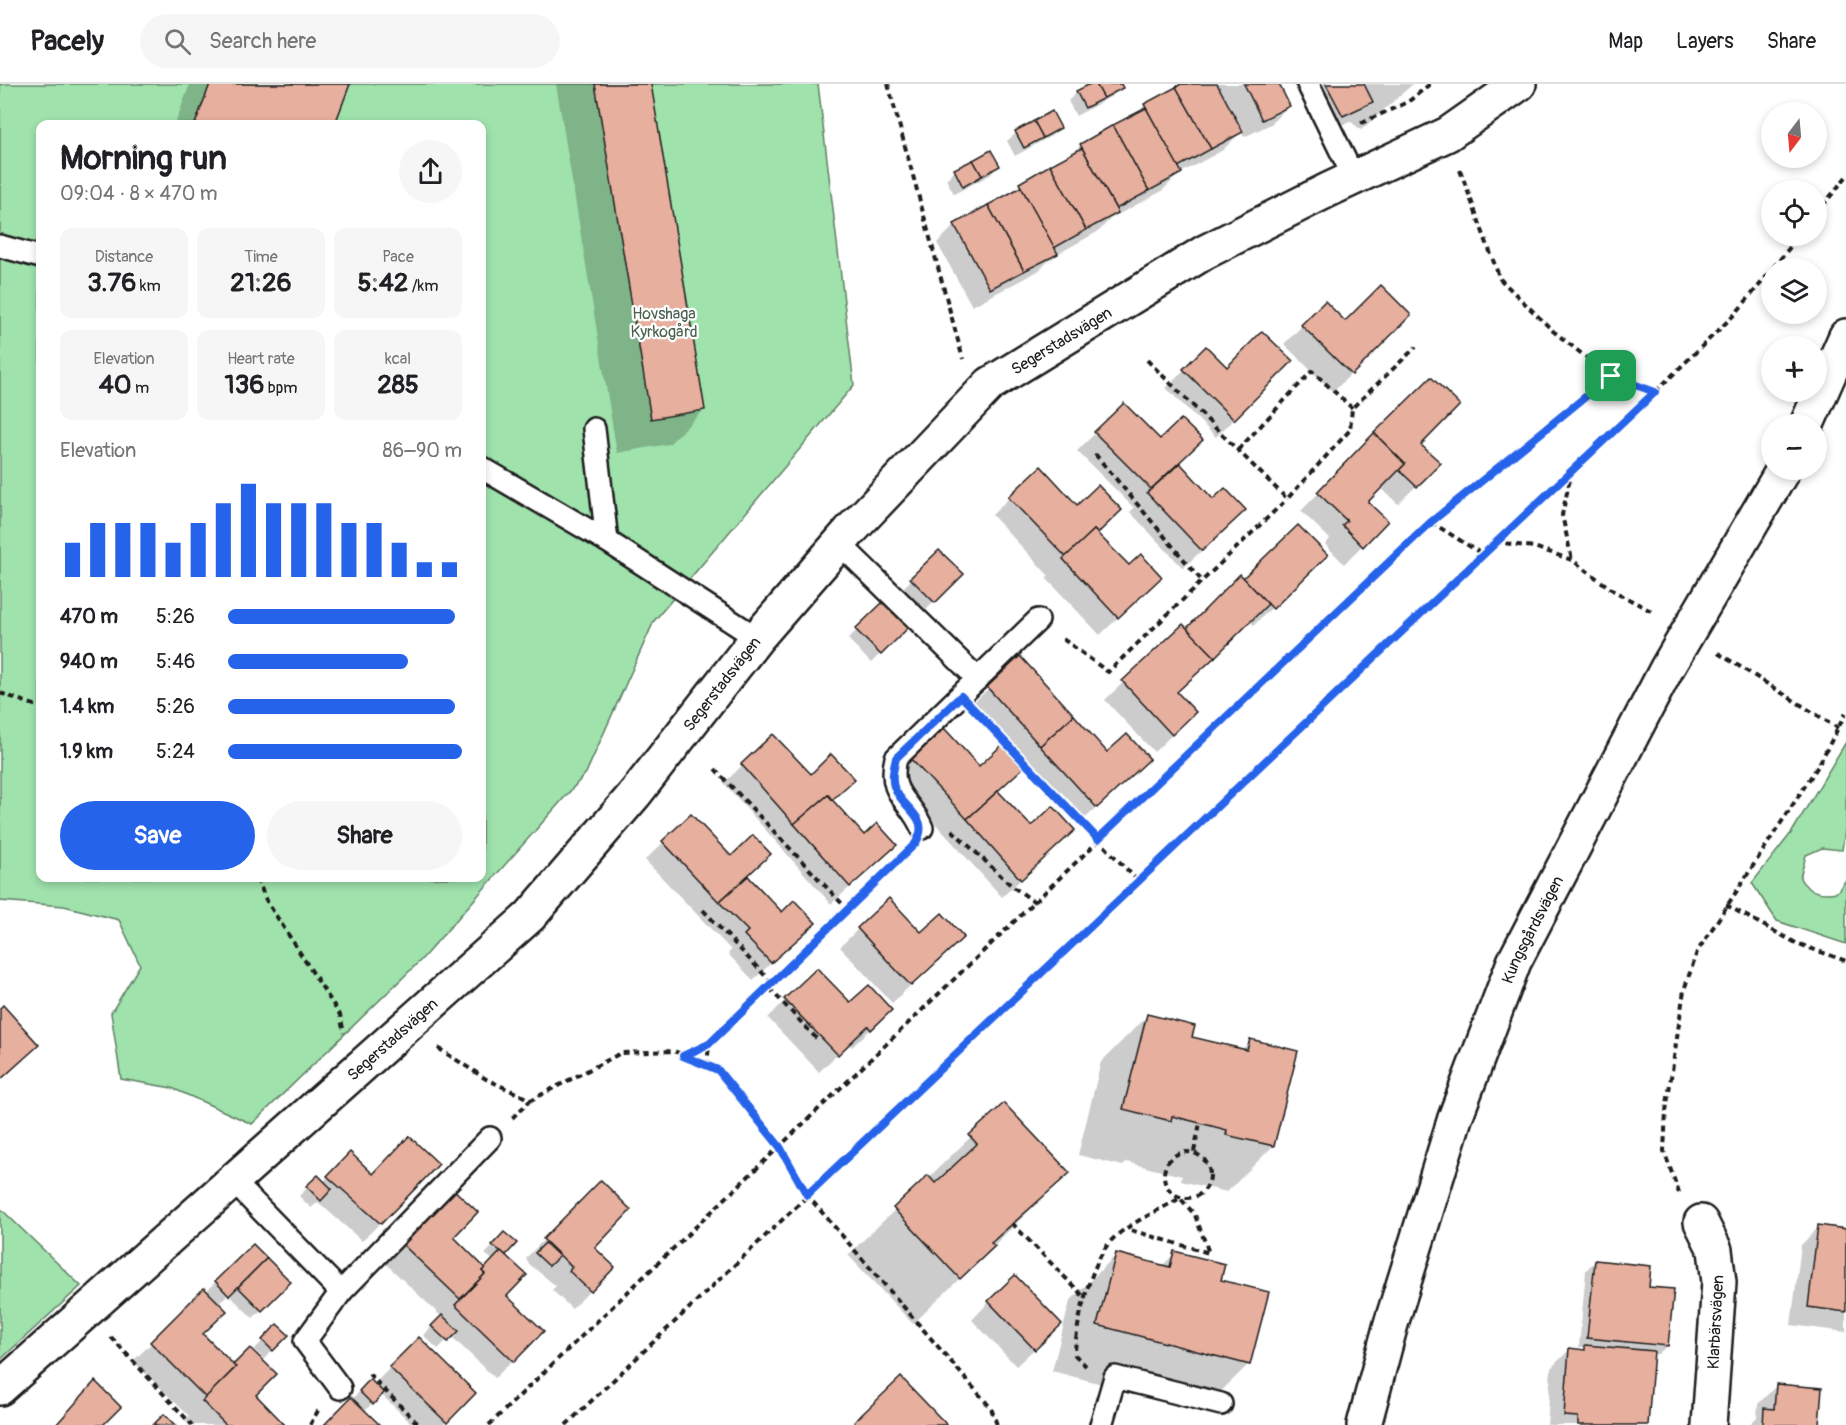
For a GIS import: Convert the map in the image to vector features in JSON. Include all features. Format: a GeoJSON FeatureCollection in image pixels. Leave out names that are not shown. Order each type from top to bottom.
{"type":"FeatureCollection","features":[{"type":"Feature","properties":{"kind":"street","name":"Segerstadsvägen"},"geometry":{"type":"LineString","coordinates":[[0,1388],[530,916],[635,794],[757,638],[840,543],[990,384],[1205,252],[1448,134],[1519,84]]}},
{"type":"Feature","properties":{"kind":"street"},"geometry":{"type":"LineString","coordinates":[[1813,413],[1846,336]]}},
{"type":"Feature","properties":{"kind":"street"},"geometry":{"type":"LineString","coordinates":[[1813,413],[1846,376]]}},
{"type":"Feature","properties":{"kind":"street","name":"Kungsgårdsvägen"},"geometry":{"type":"LineString","coordinates":[[1364,1425],[1391,1324],[1455,1118],[1514,962],[1667,668],[1777,480]]}},
{"type":"Feature","properties":{"kind":"street","name":"Klarbärsvägen"},"geometry":{"type":"LineString","coordinates":[[1701,1222],[1715,1251],[1719,1282],[1708,1425]]}},
{"type":"Feature","properties":{"kind":"lane"},"geometry":{"type":"LineString","coordinates":[[1308,84],[1354,178]]}},
{"type":"Feature","properties":{"kind":"lane"},"geometry":{"type":"LineString","coordinates":[[0,246],[36,256]]}},
{"type":"Feature","properties":{"kind":"lane"},"geometry":{"type":"LineString","coordinates":[[594,429],[607,541]]}},
{"type":"Feature","properties":{"kind":"lane"},"geometry":{"type":"LineString","coordinates":[[486,470],[607,541],[757,638]]}},
{"type":"Feature","properties":{"kind":"lane"},"geometry":{"type":"LineString","coordinates":[[840,543],[978,679]]}},
{"type":"Feature","properties":{"kind":"lane"},"geometry":{"type":"LineString","coordinates":[[921,828],[916,814],[894,786],[892,772],[896,758],[1038,620]]}},
{"type":"Feature","properties":{"kind":"lane"},"geometry":{"type":"LineString","coordinates":[[340,1388],[305,1341],[341,1292],[490,1138]]}},
{"type":"Feature","properties":{"kind":"lane"},"geometry":{"type":"LineString","coordinates":[[233,1181],[341,1292]]}},
{"type":"Feature","properties":{"kind":"lane"},"geometry":{"type":"LineString","coordinates":[[1101,1425],[1115,1377],[1221,1404]]}},
{"type":"Feature","properties":{"kind":"path"},"geometry":{"type":"LineString","coordinates":[[888,84],[960,356],[990,384]]}},
{"type":"Feature","properties":{"kind":"path"},"geometry":{"type":"LineString","coordinates":[[1334,136],[1408,102],[1430,84]]}},
{"type":"Feature","properties":{"kind":"path"},"geometry":{"type":"LineString","coordinates":[[1448,134],[1471,207],[1500,279],[1552,331],[1611,376],[1655,392]]}},
{"type":"Feature","properties":{"kind":"path"},"geometry":{"type":"LineString","coordinates":[[1827,200],[1846,177]]}},
{"type":"Feature","properties":{"kind":"path"},"geometry":{"type":"LineString","coordinates":[[1781,258],[1791,246]]}},
{"type":"Feature","properties":{"kind":"path"},"geometry":{"type":"LineString","coordinates":[[566,1425],[1572,468],[1655,392],[1736,313],[1761,282]]}},
{"type":"Feature","properties":{"kind":"path"},"geometry":{"type":"LineString","coordinates":[[1038,620],[1108,672],[1287,499],[1350,430],[1352,408],[1416,347]]}},
{"type":"Feature","properties":{"kind":"path"},"geometry":{"type":"LineString","coordinates":[[1147,360],[1287,499]]}},
{"type":"Feature","properties":{"kind":"path"},"geometry":{"type":"LineString","coordinates":[[1238,450],[1312,371],[1352,408]]}},
{"type":"Feature","properties":{"kind":"path"},"geometry":{"type":"LineString","coordinates":[[489,1425],[1431,522],[1611,376]]}},
{"type":"Feature","properties":{"kind":"path"},"geometry":{"type":"LineString","coordinates":[[1095,454],[1202,580]]}},
{"type":"Feature","properties":{"kind":"path"},"geometry":{"type":"LineString","coordinates":[[1572,468],[1562,515],[1572,560]]}},
{"type":"Feature","properties":{"kind":"path"},"geometry":{"type":"LineString","coordinates":[[1431,522],[1482,554]]}},
{"type":"Feature","properties":{"kind":"path"},"geometry":{"type":"LineString","coordinates":[[1495,542],[1534,547],[1572,560],[1614,591],[1651,610]]}},
{"type":"Feature","properties":{"kind":"path"},"geometry":{"type":"LineString","coordinates":[[1712,650],[1839,728]]}},
{"type":"Feature","properties":{"kind":"path"},"geometry":{"type":"LineString","coordinates":[[0,693],[36,706]]}},
{"type":"Feature","properties":{"kind":"path"},"geometry":{"type":"LineString","coordinates":[[961,696],[1138,881]]}},
{"type":"Feature","properties":{"kind":"path"},"geometry":{"type":"LineString","coordinates":[[1701,1222],[1677,1191],[1664,1151],[1666,1111],[1684,990],[1697,952],[1795,801],[1846,713]]}},
{"type":"Feature","properties":{"kind":"path"},"geometry":{"type":"LineString","coordinates":[[714,769],[848,910]]}},
{"type":"Feature","properties":{"kind":"path"},"geometry":{"type":"LineString","coordinates":[[683,1056],[709,1044],[771,986],[915,844],[921,836],[921,828],[955,830],[1013,887],[1035,902]]}},
{"type":"Feature","properties":{"kind":"path"},"geometry":{"type":"LineString","coordinates":[[259,882],[266,900],[340,1016],[354,1072]]}},
{"type":"Feature","properties":{"kind":"path"},"geometry":{"type":"LineString","coordinates":[[1726,905],[1796,943],[1846,961]]}},
{"type":"Feature","properties":{"kind":"path"},"geometry":{"type":"LineString","coordinates":[[703,910],[819,1041]]}},
{"type":"Feature","properties":{"kind":"path"},"geometry":{"type":"LineString","coordinates":[[403,1029],[486,1079],[531,1100],[621,1053],[674,1051],[718,1070],[780,1147],[807,1195],[991,1408],[997,1425]]}},
{"type":"Feature","properties":{"kind":"path"},"geometry":{"type":"LineString","coordinates":[[707,1066],[709,1044]]}},
{"type":"Feature","properties":{"kind":"path"},"geometry":{"type":"LineString","coordinates":[[1194,1152],[1200,1123]]}},
{"type":"Feature","properties":{"kind":"path"},"geometry":{"type":"LineString","coordinates":[[1115,1377],[1087,1366],[1075,1355],[1075,1338],[1086,1299],[1109,1243],[1127,1229],[1180,1198],[1193,1198],[1204,1192],[1210,1182],[1210,1169],[1204,1158],[1194,1152],[1170,1158],[1164,1168],[1164,1181],[1170,1191],[1180,1198],[1195,1215],[1209,1253],[1127,1229]]}},
{"type":"Feature","properties":{"kind":"path"},"geometry":{"type":"LineString","coordinates":[[1012,1223],[1086,1299]]}},
{"type":"Feature","properties":{"kind":"path"},"geometry":{"type":"LineString","coordinates":[[106,1332],[192,1425]]}},
{"type":"Feature","properties":{"kind":"path"},"geometry":{"type":"LineString","coordinates":[[367,1372],[419,1425]]}},
{"type":"Feature","properties":{"kind":"green space","name":"Hovshaga Kyrkogård"},"geometry":{"type":"Polygon","coordinates":[[[0,84],[818,84],[854,385],[654,621],[586,773],[421,960],[252,1124],[172,1088],[121,1079],[111,1013],[140,965],[119,920],[64,906],[0,901],[0,84]]]}},
{"type":"Feature","properties":{"kind":"green space"},"geometry":{"type":"Polygon","coordinates":[[[1846,742],[1846,823],[1842,850],[1822,848],[1806,855],[1800,878],[1807,887],[1826,893],[1837,892],[1846,880],[1846,944],[1777,921],[1752,883],[1792,832],[1846,742]]]}},
{"type":"Feature","properties":{"kind":"green space"},"geometry":{"type":"Polygon","coordinates":[[[0,1208],[81,1286],[0,1360],[0,1208]]]}},
{"type":"Feature","properties":{"kind":"building"},"geometry":{"type":"Polygon","coordinates":[[[210,84],[350,84],[336,120],[196,120],[210,84]]]}},
{"type":"Feature","properties":{"kind":"building"},"geometry":{"type":"Polygon","coordinates":[[[595,84],[651,84],[705,410],[651,419],[595,84]]]}},
{"type":"Feature","properties":{"kind":"building"},"geometry":{"type":"Polygon","coordinates":[[[1090,84],[1096,84],[1104,98],[1085,108],[1076,91],[1090,84]]]}},
{"type":"Feature","properties":{"kind":"building"},"geometry":{"type":"Polygon","coordinates":[[[1096,84],[1121,84],[1123,88],[1104,98],[1096,84]]]}},
{"type":"Feature","properties":{"kind":"building"},"geometry":{"type":"Polygon","coordinates":[[[1181,84],[1217,84],[1243,132],[1211,149],[1176,87],[1181,84]]]}},
{"type":"Feature","properties":{"kind":"building"},"geometry":{"type":"Polygon","coordinates":[[[1244,84],[1279,84],[1290,106],[1262,120],[1244,84]]]}},
{"type":"Feature","properties":{"kind":"building"},"geometry":{"type":"Polygon","coordinates":[[[1326,84],[1364,84],[1373,102],[1343,116],[1326,84]]]}},
{"type":"Feature","properties":{"kind":"building"},"geometry":{"type":"Polygon","coordinates":[[[1176,87],[1211,149],[1178,167],[1144,104],[1176,87]]]}},
{"type":"Feature","properties":{"kind":"building"},"geometry":{"type":"Polygon","coordinates":[[[1146,108],[1182,173],[1149,191],[1113,125],[1146,108]]]}},
{"type":"Feature","properties":{"kind":"building"},"geometry":{"type":"Polygon","coordinates":[[[1052,111],[1061,128],[1043,138],[1034,121],[1052,111]]]}},
{"type":"Feature","properties":{"kind":"building"},"geometry":{"type":"Polygon","coordinates":[[[1034,121],[1043,138],[1024,148],[1015,131],[1034,121]]]}},
{"type":"Feature","properties":{"kind":"building"},"geometry":{"type":"Polygon","coordinates":[[[1113,125],[1149,191],[1116,209],[1080,144],[1113,125]]]}},
{"type":"Feature","properties":{"kind":"building"},"geometry":{"type":"Polygon","coordinates":[[[1082,148],[1118,213],[1086,230],[1050,165],[1082,148]]]}},
{"type":"Feature","properties":{"kind":"building"},"geometry":{"type":"Polygon","coordinates":[[[991,150],[1000,166],[982,176],[973,160],[991,150]]]}},
{"type":"Feature","properties":{"kind":"building"},"geometry":{"type":"Polygon","coordinates":[[[973,160],[982,176],[963,187],[954,169],[973,160]]]}},
{"type":"Feature","properties":{"kind":"building"},"geometry":{"type":"Polygon","coordinates":[[[1050,165],[1086,230],[1054,248],[1019,183],[1050,165]]]}},
{"type":"Feature","properties":{"kind":"building"},"geometry":{"type":"Polygon","coordinates":[[[1021,187],[1058,254],[1024,271],[988,205],[1021,187]]]}},
{"type":"Feature","properties":{"kind":"building"},"geometry":{"type":"Polygon","coordinates":[[[988,205],[1024,271],[990,289],[954,224],[988,205]]]}},
{"type":"Feature","properties":{"kind":"building"},"geometry":{"type":"Polygon","coordinates":[[[1381,285],[1411,315],[1352,375],[1301,325],[1325,301],[1345,321],[1381,285]]]}},
{"type":"Feature","properties":{"kind":"building"},"geometry":{"type":"Polygon","coordinates":[[[1262,331],[1293,361],[1234,420],[1183,369],[1206,346],[1227,367],[1262,331]]]}},
{"type":"Feature","properties":{"kind":"building"},"geometry":{"type":"Polygon","coordinates":[[[1431,377],[1460,405],[1421,445],[1441,463],[1417,487],[1399,470],[1405,464],[1374,433],[1431,377]]]}},
{"type":"Feature","properties":{"kind":"building"},"geometry":{"type":"Polygon","coordinates":[[[1124,403],[1160,439],[1181,419],[1203,440],[1151,489],[1094,432],[1124,403]]]}},
{"type":"Feature","properties":{"kind":"building"},"geometry":{"type":"Polygon","coordinates":[[[1374,433],[1405,464],[1368,502],[1388,521],[1363,547],[1342,525],[1347,521],[1317,492],[1374,433]]]}},
{"type":"Feature","properties":{"kind":"building"},"geometry":{"type":"Polygon","coordinates":[[[1180,463],[1213,499],[1225,488],[1246,510],[1202,551],[1147,493],[1180,463]]]}},
{"type":"Feature","properties":{"kind":"building"},"geometry":{"type":"Polygon","coordinates":[[[1041,466],[1077,505],[1098,485],[1122,510],[1098,533],[1094,530],[1066,557],[1008,497],[1041,466]]]}},
{"type":"Feature","properties":{"kind":"building"},"geometry":{"type":"Polygon","coordinates":[[[1298,525],[1328,555],[1273,609],[1243,578],[1298,525]]]}},
{"type":"Feature","properties":{"kind":"building"},"geometry":{"type":"Polygon","coordinates":[[[1094,530],[1129,565],[1141,554],[1162,577],[1118,618],[1063,559],[1094,530]]]}},
{"type":"Feature","properties":{"kind":"building"},"geometry":{"type":"Polygon","coordinates":[[[939,550],[964,574],[935,603],[910,578],[939,550]]]}},
{"type":"Feature","properties":{"kind":"building"},"geometry":{"type":"Polygon","coordinates":[[[1240,574],[1268,604],[1215,657],[1186,629],[1240,574]]]}},
{"type":"Feature","properties":{"kind":"building"},"geometry":{"type":"Polygon","coordinates":[[[883,602],[908,628],[881,655],[855,629],[883,602]]]}},
{"type":"Feature","properties":{"kind":"building"},"geometry":{"type":"Polygon","coordinates":[[[1183,624],[1215,657],[1177,692],[1196,712],[1172,735],[1122,681],[1183,624]]]}},
{"type":"Feature","properties":{"kind":"building"},"geometry":{"type":"Polygon","coordinates":[[[1020,656],[1074,715],[1040,746],[987,687],[1020,656]]]}},
{"type":"Feature","properties":{"kind":"building"},"geometry":{"type":"Polygon","coordinates":[[[1074,715],[1107,752],[1127,734],[1150,759],[1097,808],[1040,746],[1074,715]]]}},
{"type":"Feature","properties":{"kind":"building"},"geometry":{"type":"Polygon","coordinates":[[[944,728],[979,766],[1002,745],[1023,768],[967,819],[911,759],[944,728]]]}},
{"type":"Feature","properties":{"kind":"building"},"geometry":{"type":"Polygon","coordinates":[[[773,734],[811,774],[831,754],[855,779],[832,800],[828,795],[794,824],[741,764],[773,734]]]}},
{"type":"Feature","properties":{"kind":"building"},"geometry":{"type":"Polygon","coordinates":[[[998,791],[1031,826],[1053,806],[1075,830],[1021,880],[967,819],[998,791]]]}},
{"type":"Feature","properties":{"kind":"building"},"geometry":{"type":"Polygon","coordinates":[[[828,795],[864,835],[877,823],[897,845],[850,887],[794,824],[828,795]]]}},
{"type":"Feature","properties":{"kind":"building"},"geometry":{"type":"Polygon","coordinates":[[[691,814],[731,856],[753,835],[771,854],[719,902],[662,841],[691,814]]]}},
{"type":"Feature","properties":{"kind":"building"},"geometry":{"type":"Polygon","coordinates":[[[748,876],[782,912],[794,900],[816,923],[771,963],[744,935],[748,931],[719,902],[748,876]]]}},
{"type":"Feature","properties":{"kind":"building"},"geometry":{"type":"Polygon","coordinates":[[[889,898],[921,932],[942,913],[964,937],[911,986],[857,928],[889,898]]]}},
{"type":"Feature","properties":{"kind":"building"},"geometry":{"type":"Polygon","coordinates":[[[817,968],[850,1002],[869,985],[892,1010],[871,1030],[868,1026],[838,1055],[784,999],[817,968]]]}},
{"type":"Feature","properties":{"kind":"building"},"geometry":{"type":"Polygon","coordinates":[[[3,1005],[39,1045],[0,1080],[0,1008],[3,1005]]]}},
{"type":"Feature","properties":{"kind":"building"},"geometry":{"type":"Polygon","coordinates":[[[1147,1014],[1195,1026],[1192,1037],[1247,1050],[1250,1039],[1298,1051],[1274,1146],[1226,1135],[1227,1130],[1172,1116],[1171,1121],[1123,1109],[1147,1014]]]}},
{"type":"Feature","properties":{"kind":"building"},"geometry":{"type":"Polygon","coordinates":[[[1004,1103],[1070,1173],[991,1243],[995,1246],[960,1279],[893,1208],[928,1175],[935,1183],[977,1144],[969,1135],[1004,1103]]]}},
{"type":"Feature","properties":{"kind":"building"},"geometry":{"type":"Polygon","coordinates":[[[409,1136],[439,1164],[381,1224],[327,1176],[350,1152],[373,1174],[409,1136]]]}},
{"type":"Feature","properties":{"kind":"building"},"geometry":{"type":"Polygon","coordinates":[[[318,1175],[332,1189],[321,1201],[306,1186],[318,1175]]]}},
{"type":"Feature","properties":{"kind":"building"},"geometry":{"type":"Polygon","coordinates":[[[601,1180],[631,1210],[595,1248],[615,1267],[591,1292],[569,1271],[572,1267],[543,1239],[601,1180]]]}},
{"type":"Feature","properties":{"kind":"building"},"geometry":{"type":"Polygon","coordinates":[[[453,1189],[478,1212],[454,1237],[485,1268],[482,1271],[485,1274],[460,1299],[401,1243],[453,1189]]]}},
{"type":"Feature","properties":{"kind":"building"},"geometry":{"type":"Polygon","coordinates":[[[1818,1225],[1846,1229],[1846,1312],[1808,1307],[1818,1225]]]}},
{"type":"Feature","properties":{"kind":"building"},"geometry":{"type":"Polygon","coordinates":[[[504,1232],[517,1243],[506,1255],[492,1245],[504,1232]]]}},
{"type":"Feature","properties":{"kind":"building"},"geometry":{"type":"Polygon","coordinates":[[[545,1243],[559,1256],[549,1266],[535,1253],[545,1243]]]}},
{"type":"Feature","properties":{"kind":"building"},"geometry":{"type":"Polygon","coordinates":[[[253,1244],[267,1258],[229,1296],[215,1281],[253,1244]]]}},
{"type":"Feature","properties":{"kind":"building"},"geometry":{"type":"Polygon","coordinates":[[[501,1251],[527,1275],[507,1296],[544,1331],[514,1362],[455,1305],[485,1274],[482,1271],[501,1251]]]}},
{"type":"Feature","properties":{"kind":"building"},"geometry":{"type":"Polygon","coordinates":[[[1174,1251],[1225,1264],[1221,1280],[1269,1292],[1250,1365],[1097,1325],[1116,1253],[1170,1267],[1174,1251]]]}},
{"type":"Feature","properties":{"kind":"building"},"geometry":{"type":"Polygon","coordinates":[[[267,1258],[291,1282],[262,1311],[238,1287],[267,1258]]]}},
{"type":"Feature","properties":{"kind":"building"},"geometry":{"type":"Polygon","coordinates":[[[1595,1260],[1651,1266],[1649,1287],[1674,1289],[1668,1346],[1587,1338],[1595,1260]]]}},
{"type":"Feature","properties":{"kind":"building"},"geometry":{"type":"Polygon","coordinates":[[[1015,1275],[1062,1324],[1035,1350],[988,1301],[1015,1275]]]}},
{"type":"Feature","properties":{"kind":"building"},"geometry":{"type":"Polygon","coordinates":[[[204,1288],[227,1311],[203,1334],[236,1367],[206,1398],[150,1342],[204,1288]]]}},
{"type":"Feature","properties":{"kind":"building"},"geometry":{"type":"Polygon","coordinates":[[[442,1315],[459,1331],[448,1342],[431,1326],[442,1315]]]}},
{"type":"Feature","properties":{"kind":"building"},"geometry":{"type":"Polygon","coordinates":[[[277,1324],[289,1335],[273,1351],[262,1340],[277,1324]]]}},
{"type":"Feature","properties":{"kind":"building"},"geometry":{"type":"Polygon","coordinates":[[[419,1337],[476,1393],[447,1423],[389,1367],[419,1337]]]}},
{"type":"Feature","properties":{"kind":"building"},"geometry":{"type":"Polygon","coordinates":[[[1585,1345],[1654,1351],[1648,1425],[1578,1425],[1578,1417],[1564,1416],[1569,1348],[1585,1350],[1585,1345]]]}},
{"type":"Feature","properties":{"kind":"building"},"geometry":{"type":"Polygon","coordinates":[[[250,1348],[277,1374],[256,1395],[285,1425],[226,1425],[202,1401],[236,1367],[233,1365],[250,1348]]]}},
{"type":"Feature","properties":{"kind":"building"},"geometry":{"type":"Polygon","coordinates":[[[901,1377],[947,1425],[856,1425],[854,1422],[901,1377]]]}},
{"type":"Feature","properties":{"kind":"building"},"geometry":{"type":"Polygon","coordinates":[[[370,1379],[384,1393],[373,1405],[359,1391],[370,1379]]]}},
{"type":"Feature","properties":{"kind":"building"},"geometry":{"type":"Polygon","coordinates":[[[95,1381],[121,1407],[103,1425],[56,1425],[95,1381]]]}},
{"type":"Feature","properties":{"kind":"building"},"geometry":{"type":"Polygon","coordinates":[[[1776,1384],[1822,1388],[1819,1425],[1763,1425],[1764,1408],[1774,1409],[1776,1384]]]}},
{"type":"Feature","properties":{"kind":"building"},"geometry":{"type":"Polygon","coordinates":[[[351,1397],[380,1425],[324,1425],[351,1397]]]}},
{"type":"Feature","properties":{"kind":"building"},"geometry":{"type":"Polygon","coordinates":[[[164,1414],[175,1425],[153,1425],[164,1414]]]}},
{"type":"Feature","properties":{"kind":"route"},"geometry":{"type":"LineString","coordinates":[[1611,376],[1655,392],[807,1195],[780,1147],[718,1070],[683,1056],[709,1044],[915,844],[921,836],[921,828],[916,814],[900,797],[894,786],[892,772],[896,758],[961,696],[1098,839],[1431,522],[1611,376]]}}]}
